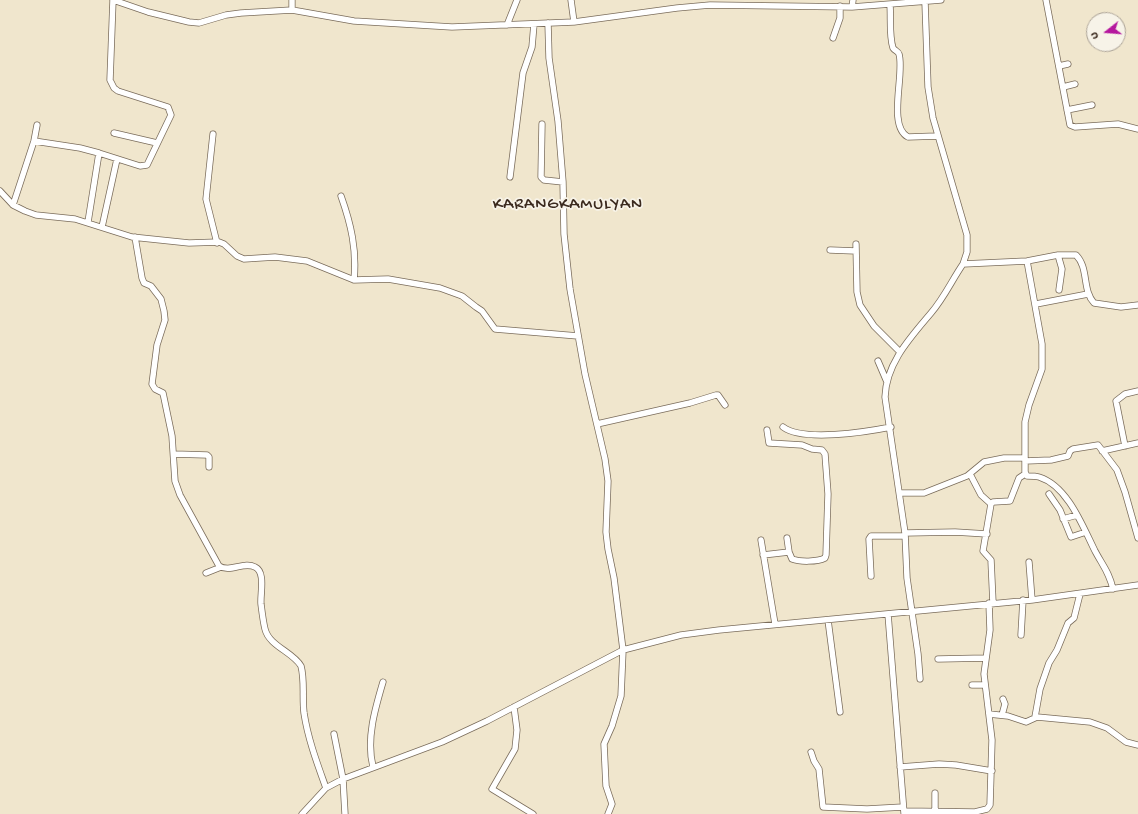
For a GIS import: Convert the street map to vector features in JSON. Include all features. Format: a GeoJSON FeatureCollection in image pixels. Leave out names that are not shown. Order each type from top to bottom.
{"type":"FeatureCollection","features":[{"type":"Feature","properties":{"kind":"street"},"geometry":{"type":"LineString","coordinates":[[34,141],[80,148],[144,166],[149,163],[171,115],[170,109],[118,91],[114,88],[110,80],[113,0],[170,18],[194,23],[241,12],[292,10],[354,21],[452,26],[574,22],[710,5],[852,7],[941,0]]}},
{"type":"Feature","properties":{"kind":"street"},"geometry":{"type":"LineString","coordinates":[[292,0],[292,10]]}},
{"type":"Feature","properties":{"kind":"street"},"geometry":{"type":"LineString","coordinates":[[508,25],[517,0]]}},
{"type":"Feature","properties":{"kind":"street"},"geometry":{"type":"LineString","coordinates":[[571,0],[574,22]]}},
{"type":"Feature","properties":{"kind":"street"},"geometry":{"type":"LineString","coordinates":[[852,7],[853,0]]}},
{"type":"Feature","properties":{"kind":"street"},"geometry":{"type":"LineString","coordinates":[[1046,0],[1062,87],[1072,127],[1118,124],[1138,129]]}},
{"type":"Feature","properties":{"kind":"street"},"geometry":{"type":"LineString","coordinates":[[920,679],[918,654],[911,610],[900,493],[891,427],[885,397],[887,382],[900,352],[916,328],[943,297],[963,264],[967,252],[967,235],[937,136],[928,87],[925,2]]}},
{"type":"Feature","properties":{"kind":"street"},"geometry":{"type":"LineString","coordinates":[[890,5],[893,48],[899,56],[897,106],[901,129],[904,134],[908,136],[937,136]]}},
{"type":"Feature","properties":{"kind":"street"},"geometry":{"type":"LineString","coordinates":[[833,38],[840,18],[840,6]]}},
{"type":"Feature","properties":{"kind":"street"},"geometry":{"type":"LineString","coordinates":[[548,23],[549,58],[558,121],[563,182],[566,250],[570,289],[578,336],[608,481],[606,532],[624,650],[621,696],[612,726],[604,744],[606,786],[612,804],[608,814]]}},
{"type":"Feature","properties":{"kind":"street"},"geometry":{"type":"LineString","coordinates":[[510,177],[523,73],[532,47],[534,24]]}},
{"type":"Feature","properties":{"kind":"street"},"geometry":{"type":"LineString","coordinates":[[1058,66],[1068,64]]}},
{"type":"Feature","properties":{"kind":"street"},"geometry":{"type":"LineString","coordinates":[[1062,87],[1075,84]]}},
{"type":"Feature","properties":{"kind":"street"},"geometry":{"type":"LineString","coordinates":[[1067,110],[1092,105]]}},
{"type":"Feature","properties":{"kind":"street"},"geometry":{"type":"LineString","coordinates":[[542,124],[542,177],[544,180],[563,182]]}},
{"type":"Feature","properties":{"kind":"street"},"geometry":{"type":"LineString","coordinates":[[13,205],[34,141],[37,125]]}},
{"type":"Feature","properties":{"kind":"street"},"geometry":{"type":"LineString","coordinates":[[114,133],[157,143]]}},
{"type":"Feature","properties":{"kind":"street"},"geometry":{"type":"LineString","coordinates":[[213,134],[206,199],[208,214],[214,228],[217,243]]}},
{"type":"Feature","properties":{"kind":"street"},"geometry":{"type":"LineString","coordinates":[[88,222],[99,153]]}},
{"type":"Feature","properties":{"kind":"street"},"geometry":{"type":"LineString","coordinates":[[102,227],[117,159]]}},
{"type":"Feature","properties":{"kind":"street"},"geometry":{"type":"LineString","coordinates":[[0,191],[13,205],[36,215],[75,219],[135,237],[189,243],[224,244],[240,258],[275,258],[307,261],[354,280],[388,280],[410,282],[440,288],[459,295],[482,311],[495,329],[578,336]]}},
{"type":"Feature","properties":{"kind":"street"},"geometry":{"type":"LineString","coordinates":[[341,196],[352,226],[354,241],[354,280]]}},
{"type":"Feature","properties":{"kind":"street"},"geometry":{"type":"LineString","coordinates":[[135,237],[142,278],[144,283],[151,286],[161,299],[164,311],[165,320],[157,345],[152,384],[155,389],[163,393],[165,397],[167,417],[172,436],[175,481],[180,495],[217,563],[221,567]]}},
{"type":"Feature","properties":{"kind":"street"},"geometry":{"type":"LineString","coordinates":[[856,244],[857,292],[860,305],[874,326],[900,352]]}},
{"type":"Feature","properties":{"kind":"street"},"geometry":{"type":"LineString","coordinates":[[830,250],[856,251]]}},
{"type":"Feature","properties":{"kind":"street"},"geometry":{"type":"LineString","coordinates":[[963,264],[1027,261],[1058,255],[1076,255],[1080,259],[1085,275],[1088,294],[1094,303],[1121,307],[1138,305]]}},
{"type":"Feature","properties":{"kind":"street"},"geometry":{"type":"LineString","coordinates":[[1058,255],[1062,275],[1059,290]]}},
{"type":"Feature","properties":{"kind":"street"},"geometry":{"type":"LineString","coordinates":[[1025,474],[1025,418],[1042,369],[1043,357],[1036,304],[1027,261]]}},
{"type":"Feature","properties":{"kind":"street"},"geometry":{"type":"LineString","coordinates":[[1036,304],[1088,294]]}},
{"type":"Feature","properties":{"kind":"street"},"geometry":{"type":"LineString","coordinates":[[878,361],[887,382]]}},
{"type":"Feature","properties":{"kind":"street"},"geometry":{"type":"LineString","coordinates":[[1125,446],[1116,402],[1125,394],[1138,391]]}},
{"type":"Feature","properties":{"kind":"street"},"geometry":{"type":"LineString","coordinates":[[597,424],[690,403],[716,394],[725,405]]}},
{"type":"Feature","properties":{"kind":"street"},"geometry":{"type":"LineString","coordinates":[[783,427],[790,431],[805,435],[861,431],[891,427]]}},
{"type":"Feature","properties":{"kind":"street"},"geometry":{"type":"LineString","coordinates":[[767,430],[770,443],[806,446],[812,449],[822,450],[825,454],[828,494],[825,558],[819,560],[792,559],[789,552],[787,538]]}},
{"type":"Feature","properties":{"kind":"street"},"geometry":{"type":"LineString","coordinates":[[1102,451],[1138,443]]}},
{"type":"Feature","properties":{"kind":"street"},"geometry":{"type":"LineString","coordinates":[[900,493],[924,493],[967,476],[984,462],[1004,458],[1061,459],[1068,456],[1070,450],[1098,445],[1112,461],[1117,470],[1138,538]]}},
{"type":"Feature","properties":{"kind":"street"},"geometry":{"type":"LineString","coordinates":[[174,454],[207,455],[209,457],[209,467]]}},
{"type":"Feature","properties":{"kind":"street"},"geometry":{"type":"LineString","coordinates":[[970,474],[981,495],[991,504]]}},
{"type":"Feature","properties":{"kind":"street"},"geometry":{"type":"LineString","coordinates":[[991,504],[993,502],[1010,501],[1019,478],[1025,474],[1039,477],[1050,482],[1071,503],[1098,556],[1109,573],[1114,590]]}},
{"type":"Feature","properties":{"kind":"street"},"geometry":{"type":"LineString","coordinates":[[1049,494],[1057,504],[1071,537],[1086,532]]}},
{"type":"Feature","properties":{"kind":"street"},"geometry":{"type":"LineString","coordinates":[[811,752],[819,769],[822,807],[975,812],[987,809],[990,805],[992,771],[989,714],[985,685],[986,658],[990,630],[990,560],[983,551],[991,504]]}},
{"type":"Feature","properties":{"kind":"street"},"geometry":{"type":"LineString","coordinates":[[1063,519],[1077,515]]}},
{"type":"Feature","properties":{"kind":"street"},"geometry":{"type":"LineString","coordinates":[[871,576],[869,538],[905,534],[955,532],[987,534]]}},
{"type":"Feature","properties":{"kind":"street"},"geometry":{"type":"LineString","coordinates":[[761,540],[776,624]]}},
{"type":"Feature","properties":{"kind":"street"},"geometry":{"type":"LineString","coordinates":[[763,555],[789,552]]}},
{"type":"Feature","properties":{"kind":"street"},"geometry":{"type":"LineString","coordinates":[[1029,562],[1032,600]]}},
{"type":"Feature","properties":{"kind":"street"},"geometry":{"type":"LineString","coordinates":[[206,574],[221,567],[247,565],[254,566],[259,570],[262,579],[261,604],[266,633],[301,666],[304,711],[313,752],[326,788]]}},
{"type":"Feature","properties":{"kind":"street"},"geometry":{"type":"LineString","coordinates":[[302,814],[326,788],[342,778],[442,742],[514,707],[624,650],[681,635],[776,624],[888,614],[911,610],[1032,600],[1114,590],[1138,585]]}},
{"type":"Feature","properties":{"kind":"street"},"geometry":{"type":"LineString","coordinates":[[1035,717],[1040,689],[1049,663],[1057,650],[1068,624],[1074,618],[1080,594]]}},
{"type":"Feature","properties":{"kind":"street"},"geometry":{"type":"LineString","coordinates":[[1021,635],[1023,600]]}},
{"type":"Feature","properties":{"kind":"street"},"geometry":{"type":"LineString","coordinates":[[888,614],[904,810]]}},
{"type":"Feature","properties":{"kind":"street"},"geometry":{"type":"LineString","coordinates":[[828,620],[840,712]]}},
{"type":"Feature","properties":{"kind":"street"},"geometry":{"type":"LineString","coordinates":[[938,659],[986,658]]}},
{"type":"Feature","properties":{"kind":"street"},"geometry":{"type":"LineString","coordinates":[[372,767],[372,730],[375,709],[383,682]]}},
{"type":"Feature","properties":{"kind":"street"},"geometry":{"type":"LineString","coordinates":[[972,685],[985,685]]}},
{"type":"Feature","properties":{"kind":"street"},"geometry":{"type":"LineString","coordinates":[[1002,715],[1005,704],[1003,699]]}},
{"type":"Feature","properties":{"kind":"street"},"geometry":{"type":"LineString","coordinates":[[514,707],[517,730],[515,749],[492,789],[528,813]]}},
{"type":"Feature","properties":{"kind":"street"},"geometry":{"type":"LineString","coordinates":[[989,714],[1002,715],[1026,722],[1035,717],[1090,722],[1107,728],[1126,742],[1138,745]]}},
{"type":"Feature","properties":{"kind":"street"},"geometry":{"type":"LineString","coordinates":[[334,734],[342,778],[345,814]]}},
{"type":"Feature","properties":{"kind":"street"},"geometry":{"type":"LineString","coordinates":[[900,767],[939,764],[956,765],[992,771]]}},
{"type":"Feature","properties":{"kind":"street"},"geometry":{"type":"LineString","coordinates":[[935,793],[935,810]]}},
{"type":"Feature","properties":{"kind":"district","name":"KARANGKAMULYAN"},"geometry":{"type":"Point","coordinates":[568,205]}}]}
